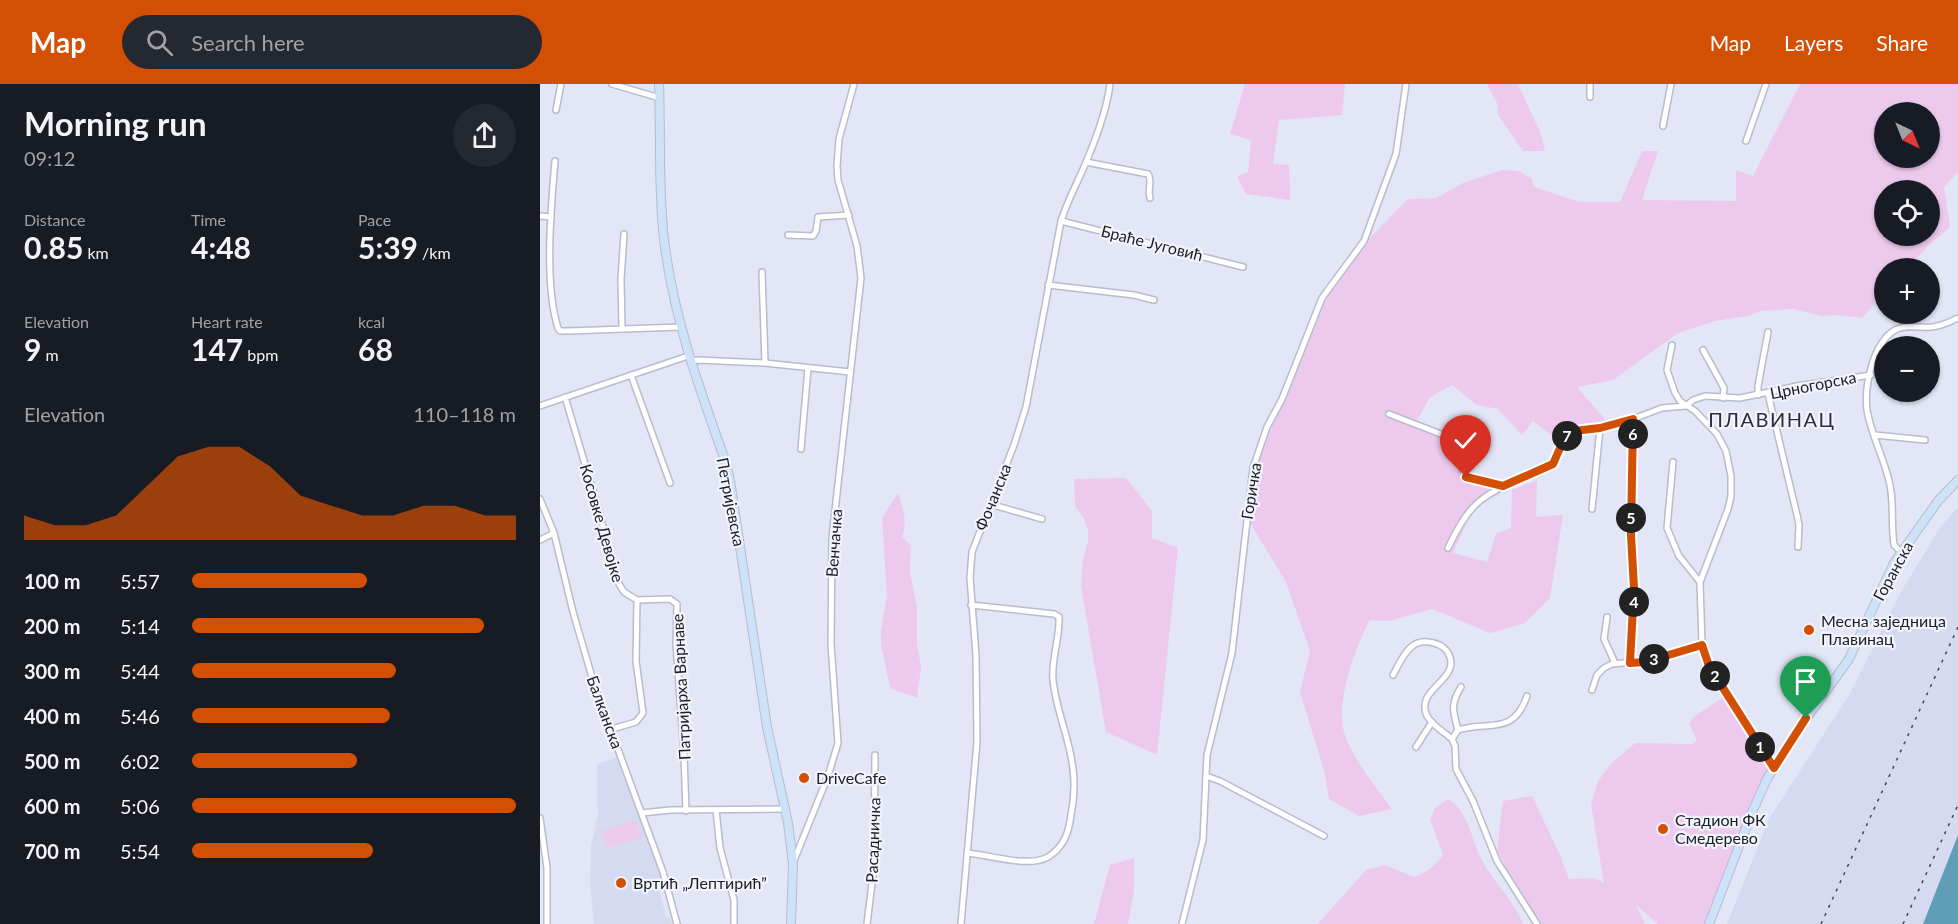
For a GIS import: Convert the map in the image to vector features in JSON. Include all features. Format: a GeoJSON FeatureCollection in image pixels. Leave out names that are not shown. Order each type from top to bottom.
{"type":"FeatureCollection","features":[{"type":"Feature","properties":{"kind":"main road","name":"Петријевска"},"geometry":{"type":"LineString","coordinates":[[659,84],[664,239],[680,327],[728,471],[768,736],[785,809],[793,864],[791,924]]}},
{"type":"Feature","properties":{"kind":"main road","name":"Горанска"},"geometry":{"type":"LineString","coordinates":[[1709,924],[1753,810],[1774,768],[1793,737],[1849,659],[1888,573],[1901,552],[1938,501],[1958,480]]}},
{"type":"Feature","properties":{"kind":"main road"},"geometry":{"type":"LineString","coordinates":[[790,844],[796,849],[801,846]]}},
{"type":"Feature","properties":{"kind":"street"},"geometry":{"type":"LineString","coordinates":[[556,110],[561,84]]}},
{"type":"Feature","properties":{"kind":"street"},"geometry":{"type":"LineString","coordinates":[[612,84],[660,98]]}},
{"type":"Feature","properties":{"kind":"street","name":"Венчачка"},"geometry":{"type":"LineString","coordinates":[[793,864],[838,743],[831,644],[832,538],[861,278],[849,215],[838,180],[837,166],[839,139],[854,84]]}},
{"type":"Feature","properties":{"kind":"street","name":"Фочанска"},"geometry":{"type":"LineString","coordinates":[[961,924],[977,723],[976,655],[970,578],[972,552],[1014,445],[1026,407],[1061,221],[1069,195],[1086,162],[1105,110],[1110,84]]}},
{"type":"Feature","properties":{"kind":"street","name":"Горичка"},"geometry":{"type":"LineString","coordinates":[[1182,924],[1203,840],[1210,738],[1229,666],[1236,627],[1253,468],[1267,427],[1286,389],[1322,298],[1364,241],[1396,154],[1406,84]]}},
{"type":"Feature","properties":{"kind":"street"},"geometry":{"type":"LineString","coordinates":[[1590,84],[1590,97]]}},
{"type":"Feature","properties":{"kind":"street"},"geometry":{"type":"LineString","coordinates":[[1663,126],[1671,84]]}},
{"type":"Feature","properties":{"kind":"street"},"geometry":{"type":"LineString","coordinates":[[1746,141],[1766,84]]}},
{"type":"Feature","properties":{"kind":"street"},"geometry":{"type":"LineString","coordinates":[[555,161],[551,217],[552,292],[556,324],[560,331],[680,327]]}},
{"type":"Feature","properties":{"kind":"street"},"geometry":{"type":"LineString","coordinates":[[1086,162],[1148,174],[1150,198]]}},
{"type":"Feature","properties":{"kind":"street"},"geometry":{"type":"LineString","coordinates":[[788,235],[813,236],[818,217],[849,215]]}},
{"type":"Feature","properties":{"kind":"street"},"geometry":{"type":"LineString","coordinates":[[540,216],[551,217]]}},
{"type":"Feature","properties":{"kind":"street","name":"Браће Југовић"},"geometry":{"type":"LineString","coordinates":[[1061,221],[1243,267]]}},
{"type":"Feature","properties":{"kind":"street"},"geometry":{"type":"LineString","coordinates":[[622,328],[621,279],[624,234]]}},
{"type":"Feature","properties":{"kind":"street"},"geometry":{"type":"LineString","coordinates":[[762,272],[765,363]]}},
{"type":"Feature","properties":{"kind":"street"},"geometry":{"type":"LineString","coordinates":[[1048,285],[1134,295],[1154,300]]}},
{"type":"Feature","properties":{"kind":"street"},"geometry":{"type":"LineString","coordinates":[[1901,552],[1894,545],[1891,488],[1867,404],[1871,375],[1879,348],[1895,331],[1901,328],[1938,326],[1958,318]]}},
{"type":"Feature","properties":{"kind":"street"},"geometry":{"type":"LineString","coordinates":[[1758,396],[1768,332]]}},
{"type":"Feature","properties":{"kind":"street"},"geometry":{"type":"LineString","coordinates":[[1672,345],[1667,373],[1678,399],[1718,434],[1726,451],[1731,476],[1731,496],[1728,509],[1700,582],[1702,645],[1712,671],[1774,768]]}},
{"type":"Feature","properties":{"kind":"street"},"geometry":{"type":"LineString","coordinates":[[1703,350],[1724,388],[1723,398]]}},
{"type":"Feature","properties":{"kind":"street"},"geometry":{"type":"LineString","coordinates":[[540,406],[631,375],[689,359],[765,363],[850,372]]}},
{"type":"Feature","properties":{"kind":"street"},"geometry":{"type":"LineString","coordinates":[[801,449],[808,368]]}},
{"type":"Feature","properties":{"kind":"street"},"geometry":{"type":"LineString","coordinates":[[631,375],[670,483]]}},
{"type":"Feature","properties":{"kind":"street","name":"Црногорска"},"geometry":{"type":"LineString","coordinates":[[1503,486],[1553,464],[1564,439],[1574,431],[1600,428],[1633,419],[1656,409],[1686,406],[1700,397],[1740,399],[1797,386],[1871,375]]}},
{"type":"Feature","properties":{"kind":"street"},"geometry":{"type":"LineString","coordinates":[[1768,394],[1797,515],[1798,547]]}},
{"type":"Feature","properties":{"kind":"street","name":"Косовке Девојке"},"geometry":{"type":"LineString","coordinates":[[565,397],[599,511],[616,579],[624,592],[638,600],[636,661],[643,713],[636,722],[612,729]]}},
{"type":"Feature","properties":{"kind":"street"},"geometry":{"type":"LineString","coordinates":[[1389,414],[1446,436],[1454,449],[1462,474],[1466,477],[1503,486]]}},
{"type":"Feature","properties":{"kind":"street"},"geometry":{"type":"LineString","coordinates":[[1630,663],[1634,588],[1631,535],[1633,419]]}},
{"type":"Feature","properties":{"kind":"street"},"geometry":{"type":"LineString","coordinates":[[1592,508],[1600,428]]}},
{"type":"Feature","properties":{"kind":"street"},"geometry":{"type":"LineString","coordinates":[[1875,435],[1925,440]]}},
{"type":"Feature","properties":{"kind":"street"},"geometry":{"type":"LineString","coordinates":[[1672,462],[1667,528],[1679,556],[1700,582]]}},
{"type":"Feature","properties":{"kind":"street"},"geometry":{"type":"LineString","coordinates":[[1448,548],[1456,529],[1470,508],[1483,497],[1503,486]]}},
{"type":"Feature","properties":{"kind":"street","name":"Балканска"},"geometry":{"type":"LineString","coordinates":[[540,499],[554,533],[594,684],[668,884],[676,924]]}},
{"type":"Feature","properties":{"kind":"street"},"geometry":{"type":"LineString","coordinates":[[990,504],[1042,519]]}},
{"type":"Feature","properties":{"kind":"street"},"geometry":{"type":"LineString","coordinates":[[540,540],[554,533]]}},
{"type":"Feature","properties":{"kind":"street","name":"Патријарха Варнаве"},"geometry":{"type":"LineString","coordinates":[[638,600],[672,600],[677,604],[676,644],[686,811]]}},
{"type":"Feature","properties":{"kind":"street"},"geometry":{"type":"LineString","coordinates":[[968,853],[1019,862],[1048,857],[1063,843],[1069,831],[1074,789],[1072,763],[1053,680],[1053,661],[1059,617],[1054,614],[971,605]]}},
{"type":"Feature","properties":{"kind":"street"},"geometry":{"type":"LineString","coordinates":[[1606,617],[1604,639],[1615,663]]}},
{"type":"Feature","properties":{"kind":"street"},"geometry":{"type":"LineString","coordinates":[[1393,675],[1414,644],[1431,643],[1445,649],[1450,657],[1449,669],[1430,693],[1425,705],[1427,716],[1452,739],[1458,774],[1473,801],[1497,861],[1537,924]]}},
{"type":"Feature","properties":{"kind":"street"},"geometry":{"type":"LineString","coordinates":[[1592,690],[1597,675],[1604,668],[1615,663],[1645,662],[1702,645]]}},
{"type":"Feature","properties":{"kind":"street"},"geometry":{"type":"LineString","coordinates":[[1458,730],[1452,710],[1461,687]]}},
{"type":"Feature","properties":{"kind":"street"},"geometry":{"type":"LineString","coordinates":[[1452,739],[1458,730],[1473,726],[1503,725],[1518,712],[1527,696]]}},
{"type":"Feature","properties":{"kind":"street"},"geometry":{"type":"LineString","coordinates":[[1416,747],[1432,722]]}},
{"type":"Feature","properties":{"kind":"street","name":"Расадничка"},"geometry":{"type":"LineString","coordinates":[[867,924],[874,867],[874,755]]}},
{"type":"Feature","properties":{"kind":"street"},"geometry":{"type":"LineString","coordinates":[[1206,776],[1220,781],[1324,836]]}},
{"type":"Feature","properties":{"kind":"street"},"geometry":{"type":"LineString","coordinates":[[642,813],[785,809]]}},
{"type":"Feature","properties":{"kind":"street"},"geometry":{"type":"LineString","coordinates":[[716,810],[720,848],[733,894],[734,924]]}},
{"type":"Feature","properties":{"kind":"street"},"geometry":{"type":"LineString","coordinates":[[540,818],[547,876],[547,924]]}},
{"type":"Feature","properties":{"kind":"street"},"geometry":{"type":"LineString","coordinates":[[540,880],[547,876]]}},
{"type":"Feature","properties":{"kind":"shaded area"},"geometry":{"type":"Polygon","coordinates":[[[1245,84],[1345,84],[1342,115],[1279,120],[1273,164],[1289,165],[1290,200],[1246,194],[1237,177],[1248,172],[1251,140],[1230,134],[1245,84]]]}},
{"type":"Feature","properties":{"kind":"shaded area"},"geometry":{"type":"Polygon","coordinates":[[[1487,84],[1518,84],[1541,134],[1545,151],[1523,151],[1498,115],[1497,103],[1487,84]]]}},
{"type":"Feature","properties":{"kind":"shaded area"},"geometry":{"type":"Polygon","coordinates":[[[1800,84],[1958,84],[1958,172],[1944,187],[1950,227],[1940,236],[1940,180],[1874,180],[1874,246],[1928,246],[1917,258],[1874,258],[1874,305],[1862,318],[1822,316],[1794,309],[1761,311],[1748,316],[1715,321],[1678,333],[1613,380],[1577,387],[1608,423],[1556,439],[1533,421],[1522,435],[1498,409],[1477,405],[1452,385],[1430,397],[1413,428],[1445,438],[1464,479],[1495,488],[1472,511],[1453,553],[1487,562],[1496,534],[1511,528],[1512,490],[1537,480],[1536,517],[1563,515],[1550,598],[1525,623],[1490,633],[1432,609],[1389,621],[1370,620],[1358,645],[1348,677],[1344,693],[1342,723],[1354,754],[1392,809],[1359,816],[1329,799],[1325,774],[1300,692],[1310,651],[1286,582],[1250,523],[1256,467],[1318,311],[1364,244],[1408,199],[1436,198],[1463,183],[1502,170],[1518,171],[1531,178],[1534,187],[1579,202],[1620,202],[1642,151],[1658,151],[1642,200],[1736,201],[1736,170],[1753,176],[1800,84]]]}},
{"type":"Feature","properties":{"kind":"shaded area"},"geometry":{"type":"Polygon","coordinates":[[[1126,478],[1152,511],[1152,538],[1178,548],[1157,755],[1106,732],[1081,586],[1088,529],[1075,506],[1074,479],[1126,478]]]}},
{"type":"Feature","properties":{"kind":"shaded area"},"geometry":{"type":"Polygon","coordinates":[[[898,493],[905,520],[902,537],[911,546],[910,572],[917,607],[917,643],[921,667],[917,698],[890,688],[881,644],[887,595],[882,518],[898,493]]]}},
{"type":"Feature","properties":{"kind":"shaded area"},"geometry":{"type":"Polygon","coordinates":[[[1958,507],[1958,835],[1923,924],[1727,924],[1769,819],[1849,695],[1899,595],[1941,526],[1958,507]]]}},
{"type":"Feature","properties":{"kind":"shaded area"},"geometry":{"type":"Polygon","coordinates":[[[1725,696],[1769,769],[1753,800],[1705,924],[1658,924],[1636,905],[1645,924],[1542,924],[1530,909],[1497,851],[1503,801],[1532,796],[1569,879],[1595,878],[1604,883],[1591,804],[1598,781],[1610,765],[1635,743],[1692,744],[1697,741],[1689,723],[1695,716],[1725,696]]]}},
{"type":"Feature","properties":{"kind":"shaded area"},"geometry":{"type":"Polygon","coordinates":[[[618,757],[665,884],[659,886],[666,917],[670,917],[672,924],[594,924],[590,884],[591,846],[598,815],[597,764],[618,757]]]}},
{"type":"Feature","properties":{"kind":"shaded area"},"geometry":{"type":"Polygon","coordinates":[[[1448,799],[1460,810],[1480,856],[1514,906],[1523,924],[1318,924],[1366,870],[1385,865],[1414,877],[1434,865],[1443,855],[1430,819],[1435,808],[1448,799]]]}},
{"type":"Feature","properties":{"kind":"shaded area"},"geometry":{"type":"Polygon","coordinates":[[[636,820],[642,837],[607,848],[601,831],[636,820]]]}},
{"type":"Feature","properties":{"kind":"shaded area"},"geometry":{"type":"Polygon","coordinates":[[[1134,858],[1134,892],[1128,924],[1094,924],[1110,865],[1134,858]]]}},
{"type":"Feature","properties":{"kind":"water"},"geometry":{"type":"Polygon","coordinates":[[[1958,835],[1958,924],[1923,924],[1958,835]]]}},
{"type":"Feature","properties":{"kind":"railway"},"geometry":{"type":"LineString","coordinates":[[1821,924],[1958,627]]}},
{"type":"Feature","properties":{"kind":"railway"},"geometry":{"type":"LineString","coordinates":[[1903,924],[1958,805]]}},
{"type":"Feature","properties":{"kind":"place","name":"Месна заједница Плавинац"},"geometry":{"type":"Point","coordinates":[1809,630]}},
{"type":"Feature","properties":{"kind":"place","name":"DriveCafe"},"geometry":{"type":"Point","coordinates":[804,778]}},
{"type":"Feature","properties":{"kind":"place","name":"Стадион ФК Смедерево"},"geometry":{"type":"Point","coordinates":[1663,829]}},
{"type":"Feature","properties":{"kind":"place","name":"Вртић „Лептирић”"},"geometry":{"type":"Point","coordinates":[621,883]}},
{"type":"Feature","properties":{"kind":"district","name":"ПЛАВИНАЦ"},"geometry":{"type":"Point","coordinates":[1772,420]}},
{"type":"Feature","properties":{"kind":"route"},"geometry":{"type":"LineString","coordinates":[[1466,477],[1503,486],[1553,464],[1564,439],[1574,431],[1600,428],[1633,419],[1631,535],[1634,616],[1630,663],[1645,662],[1702,645],[1709,666],[1774,768],[1806,718]]}}]}
